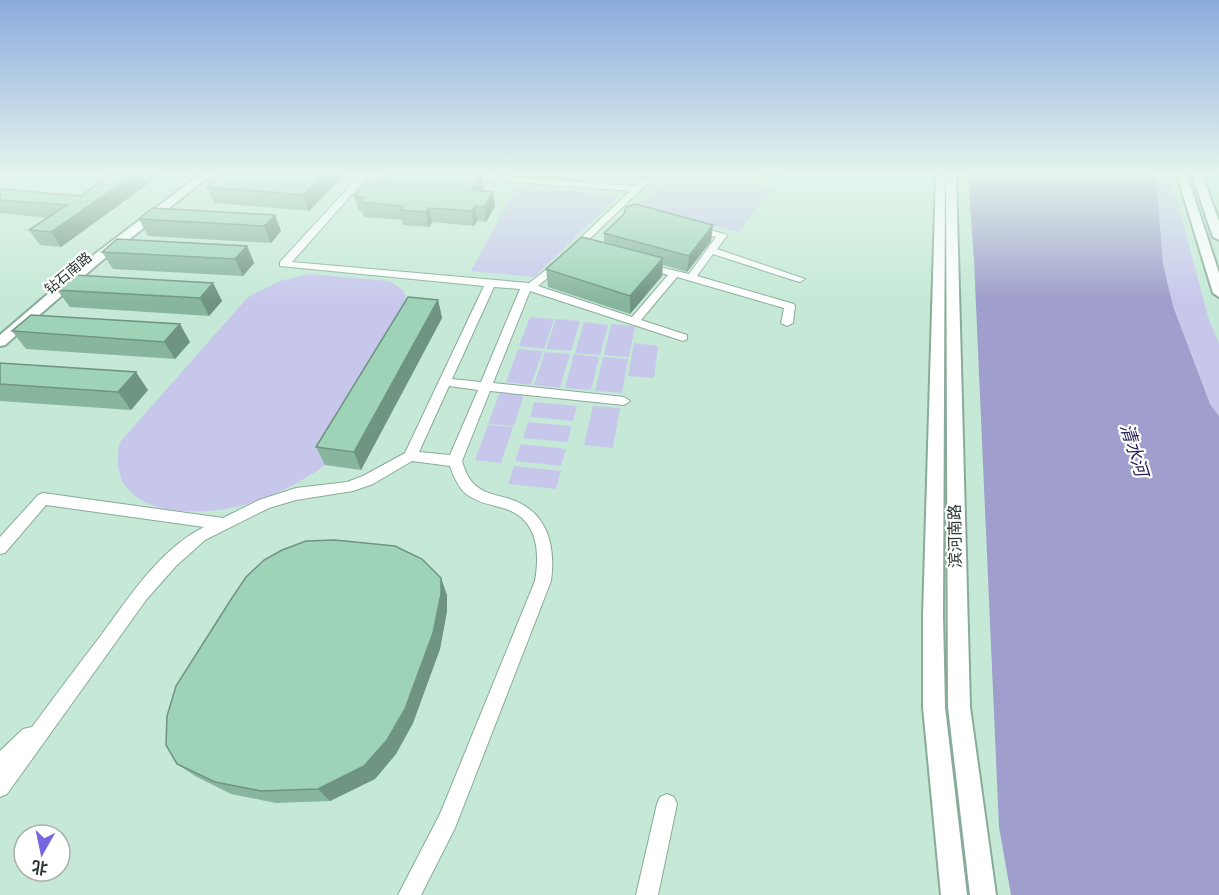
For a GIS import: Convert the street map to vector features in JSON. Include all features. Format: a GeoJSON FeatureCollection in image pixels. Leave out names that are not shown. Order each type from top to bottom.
{"type":"FeatureCollection","features":[{"type":"Feature","properties":{"kind":"main road","name":"钻石南路"},"geometry":{"type":"LineString","coordinates":[[0,331],[104,243],[139,217]]}},
{"type":"Feature","properties":{"kind":"main road","name":"钻石南路"},"geometry":{"type":"LineString","coordinates":[[0,342],[102,254],[151,217]]}},
{"type":"Feature","properties":{"kind":"main road","name":"滨河南路"},"geometry":{"type":"LineString","coordinates":[[939,217],[934,707],[954,895]]}},
{"type":"Feature","properties":{"kind":"main road","name":"滨河南路"},"geometry":{"type":"LineString","coordinates":[[952,217],[959,707],[983,895]]}},
{"type":"Feature","properties":{"kind":"main road"},"geometry":{"type":"LineString","coordinates":[[1197,217],[1214,266],[1219,293]]}},
{"type":"Feature","properties":{"kind":"main road"},"geometry":{"type":"LineString","coordinates":[[1212,217],[1219,237]]}},
{"type":"Feature","properties":{"kind":"street"},"geometry":{"type":"LineString","coordinates":[[327,217],[284,264],[529,287],[683,337]]}},
{"type":"Feature","properties":{"kind":"street"},"geometry":{"type":"LineString","coordinates":[[409,895],[448,821],[543,581],[547,560],[543,536],[532,517],[516,507],[477,493],[460,475],[455,461],[529,287],[583,248],[615,217]]}},
{"type":"Feature","properties":{"kind":"street"},"geometry":{"type":"LineString","coordinates":[[679,226],[722,237],[692,278]]}},
{"type":"Feature","properties":{"kind":"street"},"geometry":{"type":"LineString","coordinates":[[713,251],[800,279]]}},
{"type":"Feature","properties":{"kind":"street"},"geometry":{"type":"LineString","coordinates":[[631,262],[790,306],[787,322]]}},
{"type":"Feature","properties":{"kind":"street"},"geometry":{"type":"LineString","coordinates":[[635,321],[675,273]]}},
{"type":"Feature","properties":{"kind":"street"},"geometry":{"type":"LineString","coordinates":[[0,787],[140,595],[170,561],[200,536],[264,504],[296,494],[348,487],[368,480],[410,456],[491,283]]}},
{"type":"Feature","properties":{"kind":"street"},"geometry":{"type":"LineString","coordinates":[[445,382],[624,401]]}},
{"type":"Feature","properties":{"kind":"street"},"geometry":{"type":"LineString","coordinates":[[410,456],[455,461]]}},
{"type":"Feature","properties":{"kind":"street"},"geometry":{"type":"LineString","coordinates":[[0,548],[43,499],[224,524]]}},
{"type":"Feature","properties":{"kind":"street"},"geometry":{"type":"LineString","coordinates":[[0,764],[55,712]]}},
{"type":"Feature","properties":{"kind":"street"},"geometry":{"type":"LineString","coordinates":[[647,895],[667,804]]}},
{"type":"Feature","properties":{"kind":"shaded area"},"geometry":{"type":"Polygon","coordinates":[[[501,217],[596,217],[534,277],[471,271],[501,217]]]}},
{"type":"Feature","properties":{"kind":"shaded area"},"geometry":{"type":"Polygon","coordinates":[[[676,217],[750,217],[738,232],[676,217]]]}},
{"type":"Feature","properties":{"kind":"shaded area"},"geometry":{"type":"Polygon","coordinates":[[[1159,217],[1181,217],[1209,320],[1219,343],[1219,416],[1210,404],[1173,306],[1163,264],[1159,217]]]}},
{"type":"Feature","properties":{"kind":"shaded area"},"geometry":{"type":"Polygon","coordinates":[[[310,274],[390,281],[403,290],[413,315],[329,460],[318,470],[278,492],[244,505],[224,509],[178,511],[156,506],[138,498],[125,485],[118,467],[120,442],[248,297],[280,281],[310,274]]]}},
{"type":"Feature","properties":{"kind":"shaded area"},"geometry":{"type":"Polygon","coordinates":[[[530,317],[554,319],[544,349],[519,346],[530,317]]]}},
{"type":"Feature","properties":{"kind":"shaded area"},"geometry":{"type":"Polygon","coordinates":[[[556,319],[580,321],[571,351],[546,349],[556,319]]]}},
{"type":"Feature","properties":{"kind":"shaded area"},"geometry":{"type":"Polygon","coordinates":[[[584,322],[608,325],[600,355],[575,353],[584,322]]]}},
{"type":"Feature","properties":{"kind":"shaded area"},"geometry":{"type":"Polygon","coordinates":[[[611,324],[635,326],[629,357],[604,355],[611,324]]]}},
{"type":"Feature","properties":{"kind":"shaded area"},"geometry":{"type":"Polygon","coordinates":[[[634,343],[658,346],[654,378],[628,376],[634,343]]]}},
{"type":"Feature","properties":{"kind":"shaded area"},"geometry":{"type":"Polygon","coordinates":[[[518,349],[543,351],[531,385],[506,382],[518,349]]]}},
{"type":"Feature","properties":{"kind":"shaded area"},"geometry":{"type":"Polygon","coordinates":[[[545,352],[570,354],[560,388],[534,385],[545,352]]]}},
{"type":"Feature","properties":{"kind":"shaded area"},"geometry":{"type":"Polygon","coordinates":[[[574,354],[599,357],[591,390],[565,388],[574,354]]]}},
{"type":"Feature","properties":{"kind":"shaded area"},"geometry":{"type":"Polygon","coordinates":[[[603,357],[628,359],[622,393],[595,391],[603,357]]]}},
{"type":"Feature","properties":{"kind":"shaded area"},"geometry":{"type":"Polygon","coordinates":[[[500,392],[524,394],[514,426],[488,424],[500,392]]]}},
{"type":"Feature","properties":{"kind":"shaded area"},"geometry":{"type":"Polygon","coordinates":[[[534,402],[577,406],[573,421],[530,417],[534,402]]]}},
{"type":"Feature","properties":{"kind":"shaded area"},"geometry":{"type":"Polygon","coordinates":[[[593,406],[620,408],[613,448],[584,445],[593,406]]]}},
{"type":"Feature","properties":{"kind":"shaded area"},"geometry":{"type":"Polygon","coordinates":[[[528,422],[571,426],[568,442],[523,438],[528,422]]]}},
{"type":"Feature","properties":{"kind":"shaded area"},"geometry":{"type":"Polygon","coordinates":[[[488,425],[513,427],[501,463],[475,460],[488,425]]]}},
{"type":"Feature","properties":{"kind":"shaded area"},"geometry":{"type":"Polygon","coordinates":[[[521,444],[566,449],[561,466],[515,461],[521,444]]]}},
{"type":"Feature","properties":{"kind":"shaded area"},"geometry":{"type":"Polygon","coordinates":[[[514,466],[561,471],[556,489],[508,484],[514,466]]]}},
{"type":"Feature","properties":{"kind":"water","name":"清水河"},"geometry":{"type":"Polygon","coordinates":[[[971,217],[1159,217],[1163,264],[1173,306],[1210,404],[1219,416],[1219,895],[1011,895],[999,827],[971,217]]]}},
{"type":"Feature","properties":{"kind":"building"},"geometry":{"type":"Polygon","coordinates":[[[49,217],[73,217],[51,232],[29,230],[49,217]]]}},
{"type":"Feature","properties":{"kind":"building"},"geometry":{"type":"Polygon","coordinates":[[[142,217],[273,217],[264,226],[139,219],[142,217]]]}},
{"type":"Feature","properties":{"kind":"building"},"geometry":{"type":"Polygon","coordinates":[[[621,217],[682,217],[713,225],[689,256],[604,233],[621,217]]]}},
{"type":"Feature","properties":{"kind":"building"},"geometry":{"type":"Polygon","coordinates":[[[582,237],[663,258],[630,296],[546,269],[582,237]]]}},
{"type":"Feature","properties":{"kind":"building"},"geometry":{"type":"Polygon","coordinates":[[[117,239],[247,246],[235,259],[102,252],[117,239]]]}},
{"type":"Feature","properties":{"kind":"building"},"geometry":{"type":"Polygon","coordinates":[[[74,275],[213,283],[200,298],[57,290],[74,275]]]}},
{"type":"Feature","properties":{"kind":"building"},"geometry":{"type":"Polygon","coordinates":[[[408,297],[438,300],[354,452],[316,447],[408,297]]]}},
{"type":"Feature","properties":{"kind":"building"},"geometry":{"type":"Polygon","coordinates":[[[31,315],[180,324],[164,342],[12,331],[31,315]]]}},
{"type":"Feature","properties":{"kind":"building"},"geometry":{"type":"Polygon","coordinates":[[[0,363],[136,372],[118,392],[0,384],[0,363]]]}},
{"type":"Feature","properties":{"kind":"building"},"geometry":{"type":"Polygon","coordinates":[[[335,540],[395,546],[422,559],[441,578],[441,594],[433,633],[405,709],[387,740],[364,766],[318,789],[261,791],[215,782],[177,764],[166,745],[167,716],[176,686],[246,577],[264,560],[282,550],[306,541],[335,540]]]}}]}
